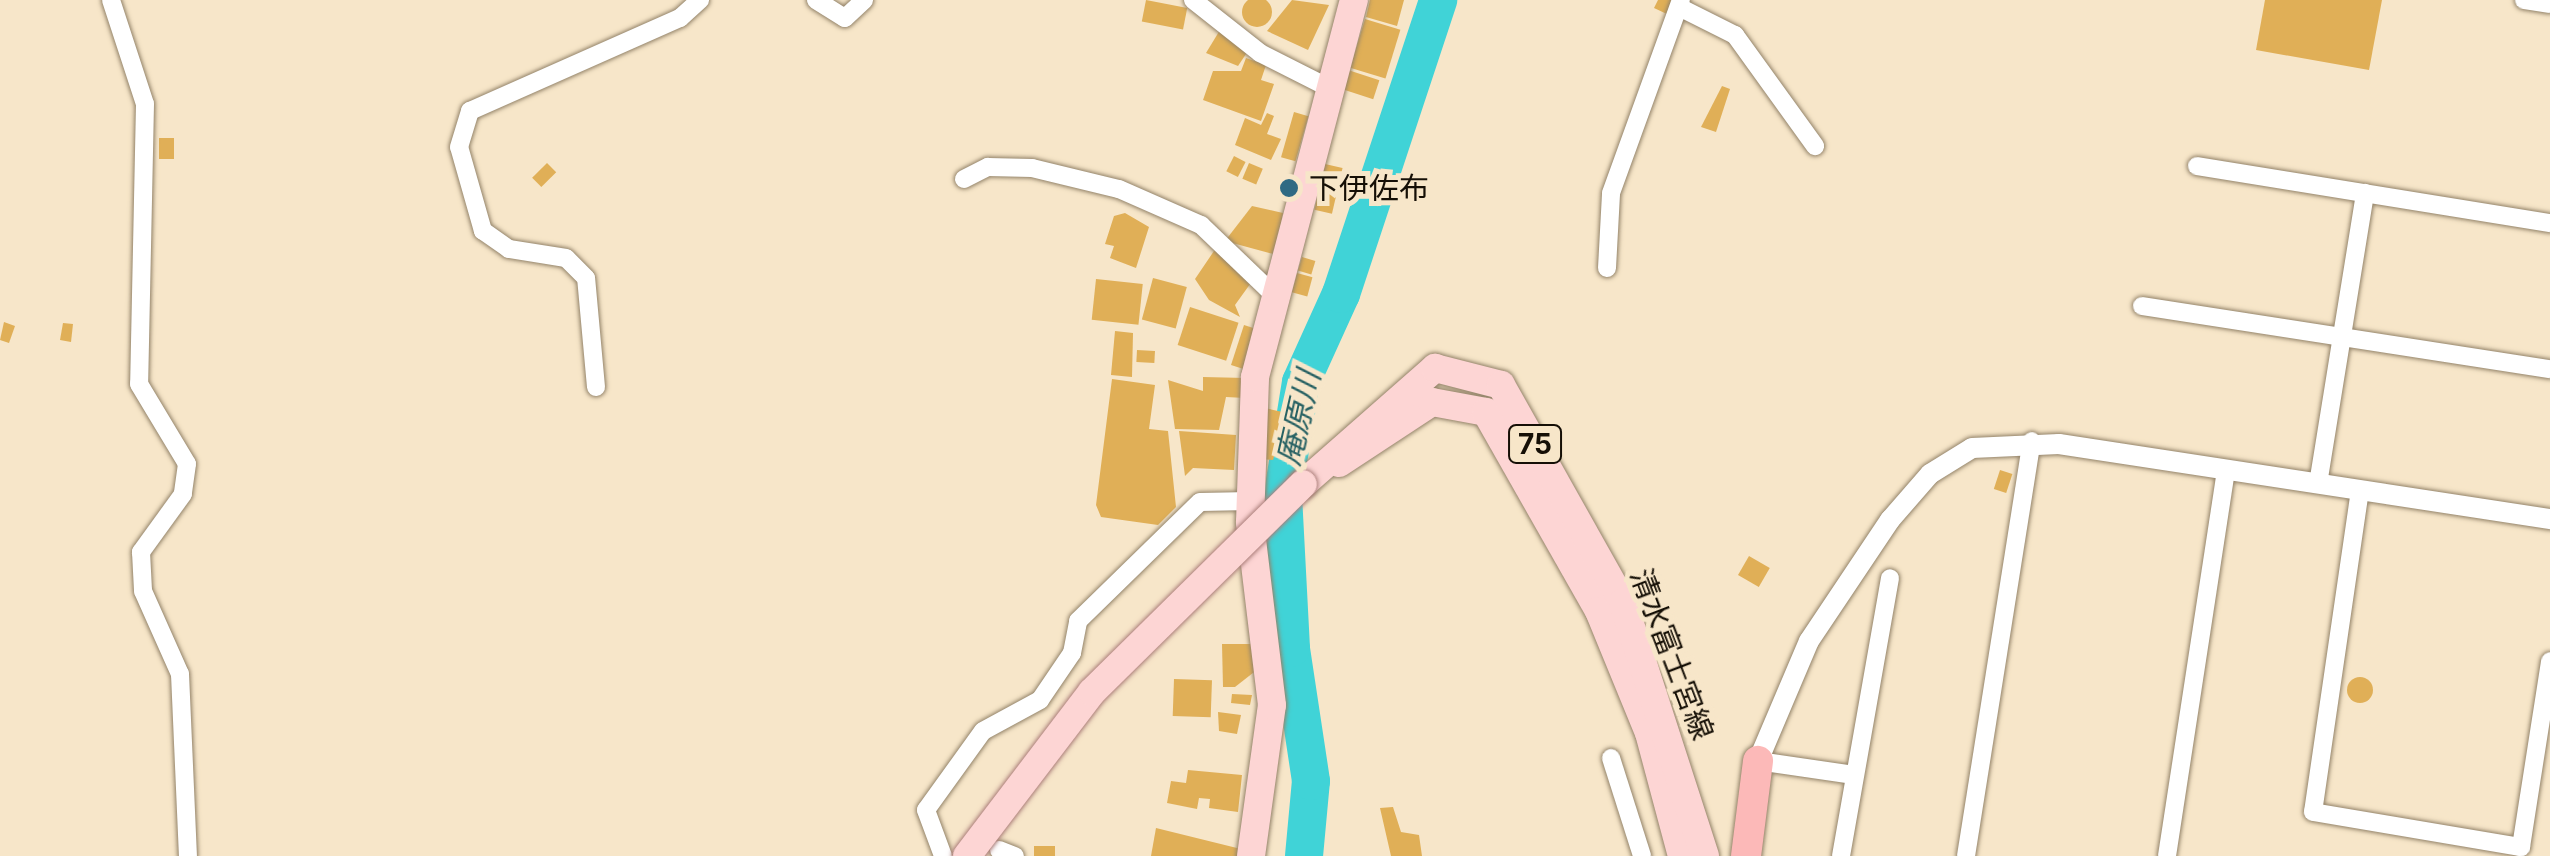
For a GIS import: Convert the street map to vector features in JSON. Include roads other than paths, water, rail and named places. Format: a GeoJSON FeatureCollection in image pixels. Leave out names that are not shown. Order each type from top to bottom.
{"type":"FeatureCollection","features":[{"type":"Feature","properties":{"kind":"highway"},"geometry":{"type":"LineString","coordinates":[[1746,856],[1758,760]]}},
{"type":"Feature","properties":{"kind":"highway"},"geometry":{"type":"LineString","coordinates":[[1758,760],[1763,856]]}},
{"type":"Feature","properties":{"kind":"main road"},"geometry":{"type":"LineString","coordinates":[[1251,856],[1272,705],[1250,501],[1253,393],[1328,88],[1354,0]]}},
{"type":"Feature","properties":{"kind":"main road","name":"清水富士宮線"},"geometry":{"type":"LineString","coordinates":[[967,856],[1092,692],[1303,484],[1435,368],[1501,385],[1623,602],[1659,730],[1705,856]]}},
{"type":"Feature","properties":{"kind":"main road","name":"清水富士宮線"},"geometry":{"type":"LineString","coordinates":[[1659,730],[1682,856]]}},
{"type":"Feature","properties":{"kind":"street"},"geometry":{"type":"LineString","coordinates":[[111,0],[146,104],[139,384],[187,464],[183,494],[141,552],[143,591],[180,674],[188,856]]}},
{"type":"Feature","properties":{"kind":"street"},"geometry":{"type":"LineString","coordinates":[[596,387],[586,278],[566,258],[509,249],[483,232],[459,147],[470,111],[680,18],[700,0]]}},
{"type":"Feature","properties":{"kind":"street"},"geometry":{"type":"LineString","coordinates":[[816,0],[845,18],[864,0]]}},
{"type":"Feature","properties":{"kind":"street"},"geometry":{"type":"LineString","coordinates":[[1194,0],[1260,54],[1328,88]]}},
{"type":"Feature","properties":{"kind":"street"},"geometry":{"type":"LineString","coordinates":[[2524,0],[2550,4]]}},
{"type":"Feature","properties":{"kind":"street"},"geometry":{"type":"LineString","coordinates":[[1607,268],[1611,193],[1680,4],[1735,35],[1815,146]]}},
{"type":"Feature","properties":{"kind":"street"},"geometry":{"type":"LineString","coordinates":[[2197,166],[2550,223]]}},
{"type":"Feature","properties":{"kind":"street"},"geometry":{"type":"LineString","coordinates":[[964,179],[988,167],[1032,168],[1119,189],[1201,225],[1275,296]]}},
{"type":"Feature","properties":{"kind":"street"},"geometry":{"type":"LineString","coordinates":[[2318,484],[2365,193]]}},
{"type":"Feature","properties":{"kind":"street"},"geometry":{"type":"LineString","coordinates":[[2142,306],[2550,369]]}},
{"type":"Feature","properties":{"kind":"street"},"geometry":{"type":"LineString","coordinates":[[1966,856],[2032,442]]}},
{"type":"Feature","properties":{"kind":"street"},"geometry":{"type":"LineString","coordinates":[[1854,775],[1758,760],[1809,641],[1910,494],[1972,448],[2032,442],[2550,519]]}},
{"type":"Feature","properties":{"kind":"street"},"geometry":{"type":"LineString","coordinates":[[2166,856],[2226,470]]}},
{"type":"Feature","properties":{"kind":"street"},"geometry":{"type":"LineString","coordinates":[[2360,490],[2312,812],[2521,846],[2550,661]]}},
{"type":"Feature","properties":{"kind":"street"},"geometry":{"type":"LineString","coordinates":[[942,856],[926,810],[982,732],[1040,700],[1096,601],[1200,502],[1250,501]]}},
{"type":"Feature","properties":{"kind":"street"},"geometry":{"type":"LineString","coordinates":[[1842,856],[1890,578]]}},
{"type":"Feature","properties":{"kind":"street"},"geometry":{"type":"LineString","coordinates":[[1611,758],[1642,856]]}},
{"type":"Feature","properties":{"kind":"waterway","name":"庵原川"},"geometry":{"type":"LineString","coordinates":[[1304,856],[1311,781],[1291,648],[1283,493],[1301,382],[1341,294],[1438,0]]}},
{"type":"Feature","properties":{"kind":"place","name":"下伊佐布"},"geometry":{"type":"Point","coordinates":[1289,188]}}]}
